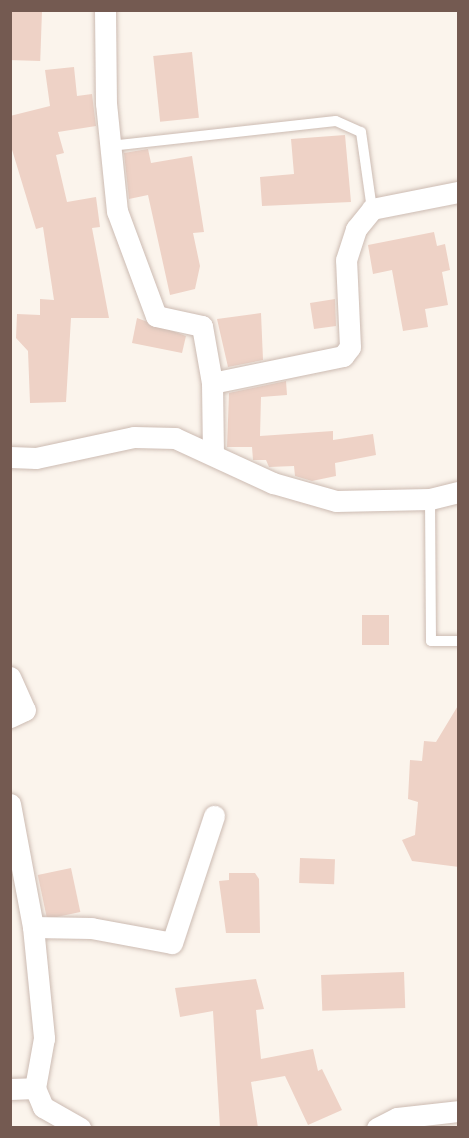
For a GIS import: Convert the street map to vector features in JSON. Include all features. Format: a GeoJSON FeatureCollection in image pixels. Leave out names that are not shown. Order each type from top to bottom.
{"type":"FeatureCollection","features":[{"type":"Feature","properties":{"kind":"street"},"geometry":{"type":"LineString","coordinates":[[105,10],[110,146],[117,211],[156,316],[202,326],[212,383],[213,451]]}},
{"type":"Feature","properties":{"kind":"street"},"geometry":{"type":"LineString","coordinates":[[212,383],[344,356],[350,347],[346,260],[356,229],[372,209],[459,192]]}},
{"type":"Feature","properties":{"kind":"street"},"geometry":{"type":"LineString","coordinates":[[10,457],[36,458],[134,437],[175,438],[213,451],[273,483],[336,501],[430,499],[459,492]]}},
{"type":"Feature","properties":{"kind":"street"},"geometry":{"type":"LineString","coordinates":[[10,677],[24,710],[10,717]]}},
{"type":"Feature","properties":{"kind":"street"},"geometry":{"type":"LineString","coordinates":[[10,804],[33,927],[44,1038],[35,1088],[44,1107],[80,1128]]}},
{"type":"Feature","properties":{"kind":"street"},"geometry":{"type":"LineString","coordinates":[[33,927],[91,928],[172,943],[214,816]]}},
{"type":"Feature","properties":{"kind":"street"},"geometry":{"type":"LineString","coordinates":[[10,1089],[35,1088]]}},
{"type":"Feature","properties":{"kind":"street"},"geometry":{"type":"LineString","coordinates":[[377,1128],[397,1118],[459,1111]]}},
{"type":"Feature","properties":{"kind":"lane"},"geometry":{"type":"LineString","coordinates":[[110,146],[336,121],[361,132],[372,209]]}},
{"type":"Feature","properties":{"kind":"lane"},"geometry":{"type":"LineString","coordinates":[[430,499],[431,641],[459,641]]}},
{"type":"Feature","properties":{"kind":"building"},"geometry":{"type":"Polygon","coordinates":[[[10,10],[42,11],[40,61],[10,60],[10,10]]]}},
{"type":"Feature","properties":{"kind":"building"},"geometry":{"type":"Polygon","coordinates":[[[192,52],[199,118],[160,122],[153,56],[192,52]]]}},
{"type":"Feature","properties":{"kind":"building"},"geometry":{"type":"Polygon","coordinates":[[[74,67],[77,96],[92,94],[96,126],[58,132],[64,153],[56,155],[67,202],[96,197],[100,227],[92,228],[109,318],[71,318],[66,402],[30,403],[28,351],[16,338],[17,314],[40,315],[40,299],[54,300],[43,227],[36,229],[10,143],[10,116],[50,106],[45,70],[74,67]]]}},
{"type":"Feature","properties":{"kind":"building"},"geometry":{"type":"Polygon","coordinates":[[[345,135],[351,202],[262,206],[260,177],[294,174],[291,139],[345,135]]]}},
{"type":"Feature","properties":{"kind":"building"},"geometry":{"type":"Polygon","coordinates":[[[148,149],[151,163],[192,156],[204,232],[193,233],[200,266],[195,289],[170,295],[148,195],[129,199],[124,153],[148,149]]]}},
{"type":"Feature","properties":{"kind":"building"},"geometry":{"type":"Polygon","coordinates":[[[434,232],[437,246],[445,244],[450,270],[442,272],[448,305],[425,309],[428,327],[403,331],[392,270],[373,274],[368,245],[434,232]]]}},
{"type":"Feature","properties":{"kind":"building"},"geometry":{"type":"Polygon","coordinates":[[[335,299],[336,326],[314,329],[310,303],[335,299]]]}},
{"type":"Feature","properties":{"kind":"building"},"geometry":{"type":"Polygon","coordinates":[[[261,313],[263,360],[228,367],[217,319],[261,313]]]}},
{"type":"Feature","properties":{"kind":"building"},"geometry":{"type":"Polygon","coordinates":[[[137,318],[186,336],[182,353],[132,343],[137,318]]]}},
{"type":"Feature","properties":{"kind":"building"},"geometry":{"type":"Polygon","coordinates":[[[286,381],[287,395],[261,397],[260,436],[333,431],[333,440],[373,434],[376,455],[335,463],[336,476],[312,481],[295,476],[294,466],[269,467],[266,460],[253,460],[252,447],[227,447],[229,393],[286,381]]]}},
{"type":"Feature","properties":{"kind":"building"},"geometry":{"type":"Polygon","coordinates":[[[362,615],[389,615],[389,645],[362,645],[362,615]]]}},
{"type":"Feature","properties":{"kind":"building"},"geometry":{"type":"Polygon","coordinates":[[[459,704],[459,867],[412,861],[402,840],[415,835],[418,802],[408,799],[410,760],[422,761],[424,741],[436,742],[459,704]]]}},
{"type":"Feature","properties":{"kind":"building"},"geometry":{"type":"Polygon","coordinates":[[[300,858],[335,859],[334,884],[299,883],[300,858]]]}},
{"type":"Feature","properties":{"kind":"building"},"geometry":{"type":"Polygon","coordinates":[[[71,868],[80,912],[47,919],[38,875],[71,868]]]}},
{"type":"Feature","properties":{"kind":"building"},"geometry":{"type":"Polygon","coordinates":[[[229,873],[255,873],[259,879],[260,933],[226,933],[219,881],[229,880],[229,873]]]}},
{"type":"Feature","properties":{"kind":"building"},"geometry":{"type":"Polygon","coordinates":[[[404,972],[405,1008],[322,1011],[321,975],[404,972]]]}},
{"type":"Feature","properties":{"kind":"building"},"geometry":{"type":"Polygon","coordinates":[[[256,979],[264,1009],[256,1010],[261,1059],[313,1049],[318,1071],[322,1069],[342,1110],[308,1125],[285,1076],[251,1082],[258,1128],[220,1128],[213,1011],[180,1017],[175,988],[256,979]]]}}]}
